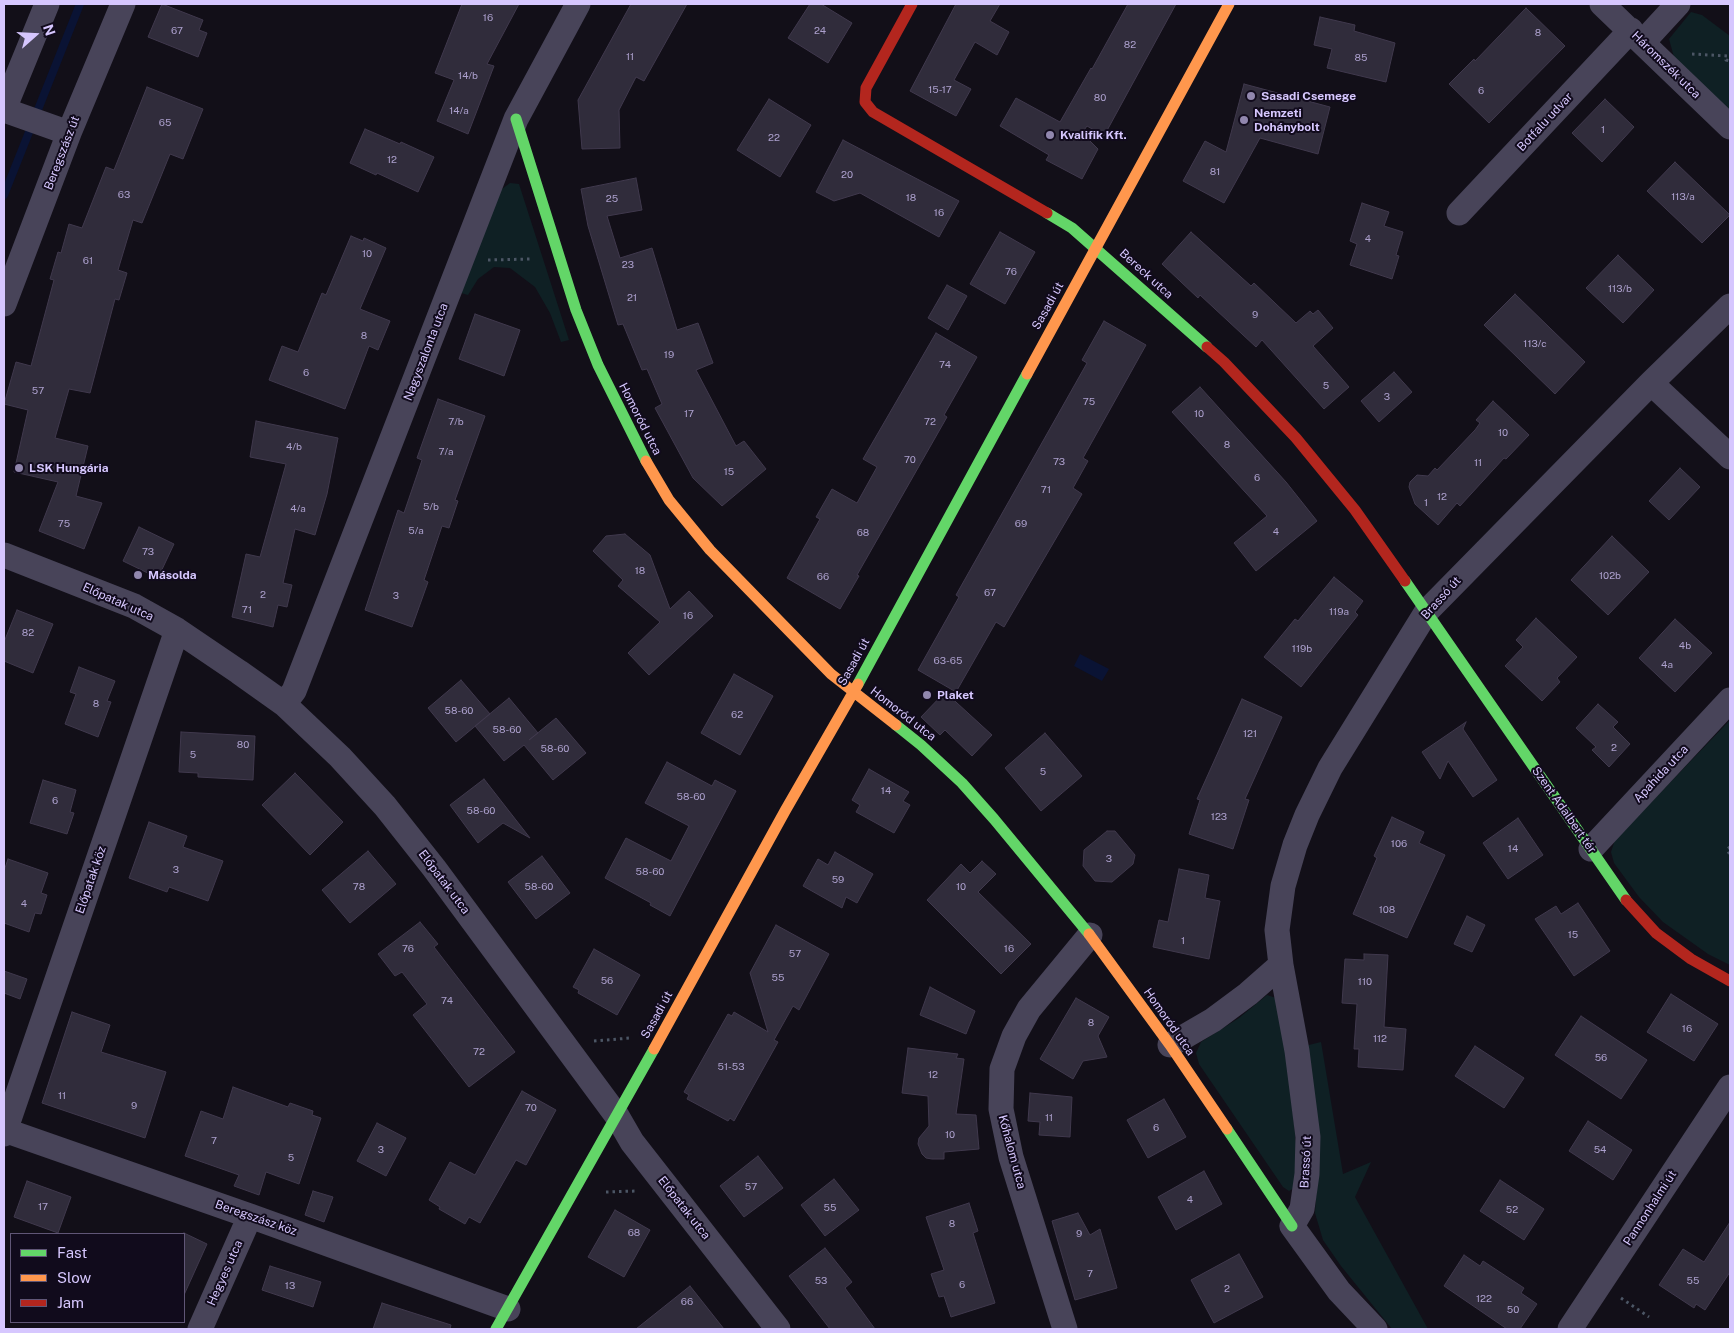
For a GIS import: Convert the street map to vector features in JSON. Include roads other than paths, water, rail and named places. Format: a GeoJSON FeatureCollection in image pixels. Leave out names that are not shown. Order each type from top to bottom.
{"type":"FeatureCollection","features":[{"type":"Feature","properties":{"kind":"street"},"geometry":{"type":"LineString","coordinates":[[47,4],[8,111],[59,130]]}},
{"type":"Feature","properties":{"kind":"street","name":"Beregszász út"},"geometry":{"type":"LineString","coordinates":[[4,304],[59,130],[123,4]]}},
{"type":"Feature","properties":{"kind":"street","name":"Nagyszalonta utca"},"geometry":{"type":"LineString","coordinates":[[284,704],[294,691],[516,118],[578,4]]}},
{"type":"Feature","properties":{"kind":"street","name":"Bereck utca"},"geometry":{"type":"LineString","coordinates":[[912,4],[866,88],[865,102],[873,112],[1072,228],[1096,247],[1224,362],[1296,438],[1354,510],[1426,611]]}},
{"type":"Feature","properties":{"kind":"street","name":"Sasadi út"},"geometry":{"type":"LineString","coordinates":[[502,1319],[617,1116],[784,812],[853,693],[1229,4]]}},
{"type":"Feature","properties":{"kind":"street","name":"Háromszék utca"},"geometry":{"type":"LineString","coordinates":[[1602,4],[1730,127]]}},
{"type":"Feature","properties":{"kind":"street","name":"Botfalu udvar"},"geometry":{"type":"LineString","coordinates":[[1459,213],[1637,36],[1678,4]]}},
{"type":"Feature","properties":{"kind":"street","name":"Homoród utca"},"geometry":{"type":"LineString","coordinates":[[516,118],[576,310],[598,364],[642,455],[669,500],[710,550],[831,674],[921,745],[962,783],[994,819],[1090,935],[1170,1046],[1292,1226]]}},
{"type":"Feature","properties":{"kind":"street","name":"Brassó út"},"geometry":{"type":"LineString","coordinates":[[1292,1226],[1302,1209],[1307,1174],[1308,1137],[1297,1051],[1281,966],[1277,930],[1283,886],[1307,815],[1330,768],[1426,611],[1651,383],[1730,306]]}},
{"type":"Feature","properties":{"kind":"street"},"geometry":{"type":"LineString","coordinates":[[1651,383],[1730,457]]}},
{"type":"Feature","properties":{"kind":"street","name":"Előpatak utca"},"geometry":{"type":"LineString","coordinates":[[4,556],[134,606],[177,630],[284,704],[346,763],[385,806],[434,868],[617,1116],[632,1142],[778,1329]]}},
{"type":"Feature","properties":{"kind":"street","name":"Szent Adalbert tér"},"geometry":{"type":"LineString","coordinates":[[1426,611],[1623,896],[1656,933],[1691,959],[1730,982]]}},
{"type":"Feature","properties":{"kind":"street","name":"Előpatak köz"},"geometry":{"type":"LineString","coordinates":[[4,1132],[177,630]]}},
{"type":"Feature","properties":{"kind":"street","name":"Apahida utca"},"geometry":{"type":"LineString","coordinates":[[1591,849],[1730,700]]}},
{"type":"Feature","properties":{"kind":"street","name":"Kőhalom utca"},"geometry":{"type":"LineString","coordinates":[[1065,1329],[1011,1157],[1000,1109],[1002,1069],[1014,1036],[1029,1009],[1090,935]]}},
{"type":"Feature","properties":{"kind":"street"},"geometry":{"type":"LineString","coordinates":[[1170,1046],[1213,1020],[1281,966]]}},
{"type":"Feature","properties":{"kind":"street","name":"Pannonhalmi út"},"geometry":{"type":"LineString","coordinates":[[1570,1329],[1730,1087]]}},
{"type":"Feature","properties":{"kind":"street","name":"Beregszász köz"},"geometry":{"type":"LineString","coordinates":[[4,1132],[250,1216],[502,1319]]}},
{"type":"Feature","properties":{"kind":"street","name":"Hegyes utca"},"geometry":{"type":"LineString","coordinates":[[200,1329],[250,1216]]}},
{"type":"Feature","properties":{"kind":"street"},"geometry":{"type":"LineString","coordinates":[[1292,1226],[1340,1291],[1375,1329]]}},
{"type":"Feature","properties":{"kind":"water"},"geometry":{"type":"Polygon","coordinates":[[[1080,654],[1109,669],[1102,681],[1074,666],[1080,654]]]}},
{"type":"Feature","properties":{"kind":"waterway"},"geometry":{"type":"LineString","coordinates":[[4,195],[80,4]]}},
{"type":"Feature","properties":{"kind":"place","name":"Sasadi Csemege"},"geometry":{"type":"Point","coordinates":[1251,96]}},
{"type":"Feature","properties":{"kind":"place","name":"Nemzeti Dohánybolt"},"geometry":{"type":"Point","coordinates":[1244,120]}},
{"type":"Feature","properties":{"kind":"place","name":"Kvalifik Kft."},"geometry":{"type":"Point","coordinates":[1050,135]}},
{"type":"Feature","properties":{"kind":"place","name":"LSK Hungária"},"geometry":{"type":"Point","coordinates":[19,468]}},
{"type":"Feature","properties":{"kind":"place","name":"Másolda"},"geometry":{"type":"Point","coordinates":[138,575]}},
{"type":"Feature","properties":{"kind":"place","name":"Plaket"},"geometry":{"type":"Point","coordinates":[927,695]}}]}
